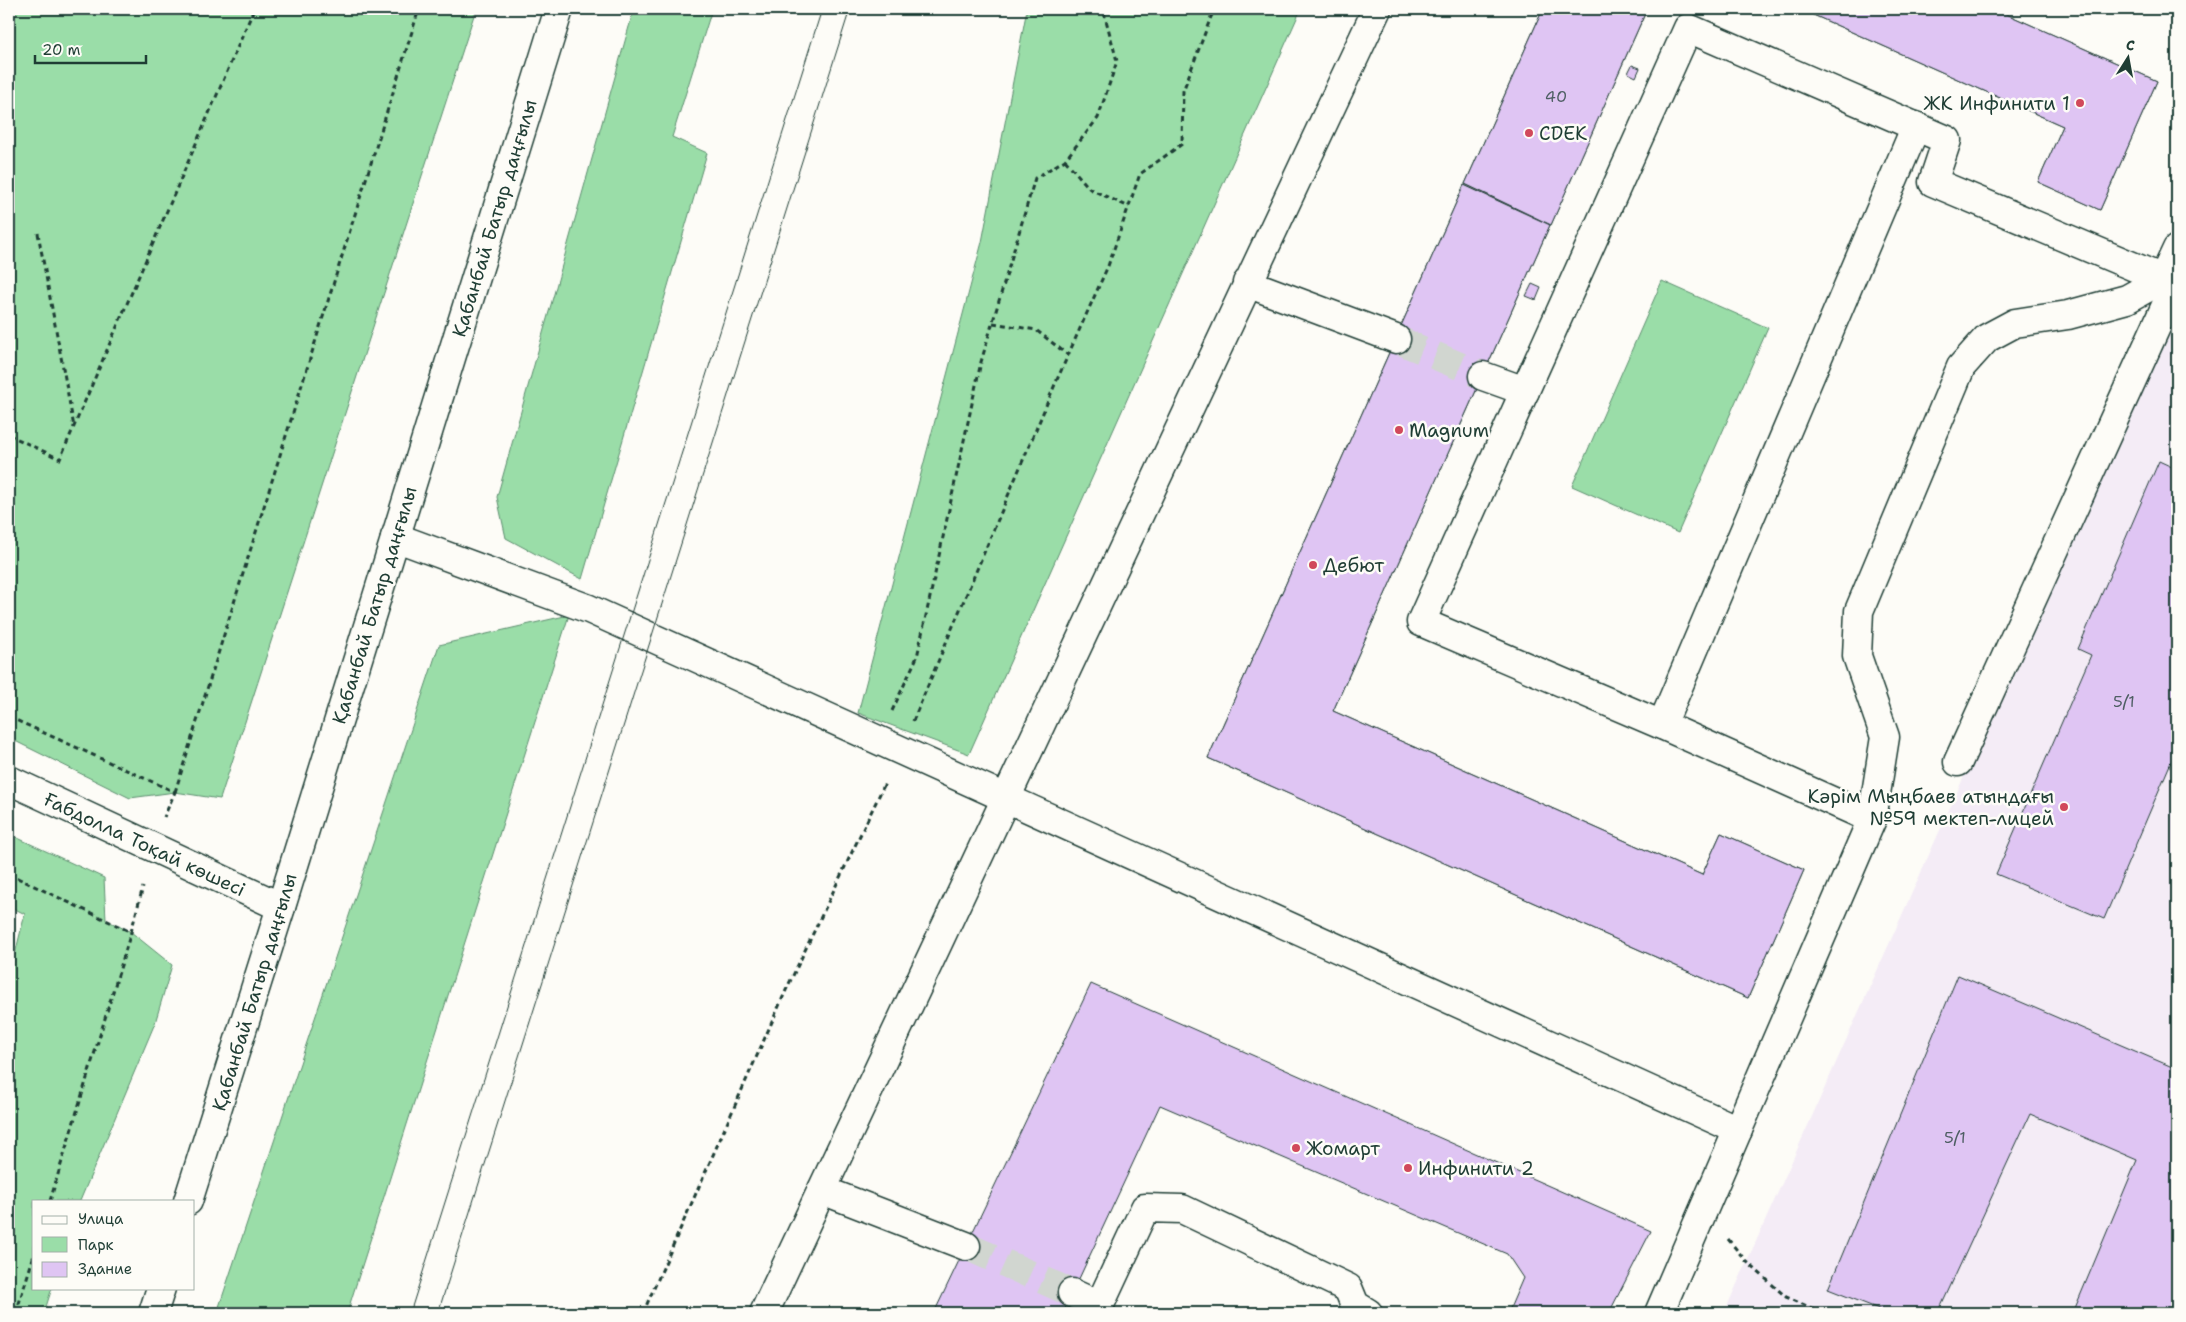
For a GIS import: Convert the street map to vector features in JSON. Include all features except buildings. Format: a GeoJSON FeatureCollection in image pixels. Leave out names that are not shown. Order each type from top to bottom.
{"type":"FeatureCollection","features":[{"type":"Feature","properties":{"kind":"main road","name":"Қабанбай Батыр даңғылы"},"geometry":{"type":"LineString","coordinates":[[188,1200],[559,9]]}},
{"type":"Feature","properties":{"kind":"main road"},"geometry":{"type":"LineString","coordinates":[[764,1313],[1377,9]]}},
{"type":"Feature","properties":{"kind":"main road"},"geometry":{"type":"LineString","coordinates":[[1872,819],[1662,725],[1421,622],[1688,28],[1947,140],[1933,182],[2170,280]]}},
{"type":"Feature","properties":{"kind":"main road"},"geometry":{"type":"LineString","coordinates":[[1662,725],[1916,126]]}},
{"type":"Feature","properties":{"kind":"main road"},"geometry":{"type":"LineString","coordinates":[[1958,762],[2170,280],[2177,249]]}},
{"type":"Feature","properties":{"kind":"main road"},"geometry":{"type":"LineString","coordinates":[[1659,1313],[1872,819],[1885,737],[1857,656],[1859,612],[1961,367],[1987,338],[2015,323],[2068,315],[2126,299],[2170,280]]}},
{"type":"Feature","properties":{"kind":"main road"},"geometry":{"type":"LineString","coordinates":[[1247,283],[1396,338]]}},
{"type":"Feature","properties":{"kind":"main road"},"geometry":{"type":"LineString","coordinates":[[1483,376],[1525,391]]}},
{"type":"Feature","properties":{"kind":"main road"},"geometry":{"type":"LineString","coordinates":[[395,537],[589,609],[1738,1130]]}},
{"type":"Feature","properties":{"kind":"main road","name":"Ғабдолла Тоқай көшесі"},"geometry":{"type":"LineString","coordinates":[[9,780],[281,907]]}},
{"type":"Feature","properties":{"kind":"main road"},"geometry":{"type":"LineString","coordinates":[[822,1190],[966,1246]]}},
{"type":"Feature","properties":{"kind":"main road"},"geometry":{"type":"LineString","coordinates":[[1072,1293],[1098,1309],[1145,1208],[1182,1209],[1348,1288],[1356,1305],[1367,1313]]}},
{"type":"Feature","properties":{"kind":"main road"},"geometry":{"type":"LineString","coordinates":[[153,1313],[160,1290]]}},
{"type":"Feature","properties":{"kind":"path"},"geometry":{"type":"LineString","coordinates":[[9,434],[60,459],[254,9]]}},
{"type":"Feature","properties":{"kind":"path"},"geometry":{"type":"LineString","coordinates":[[164,818],[174,792],[419,9]]}},
{"type":"Feature","properties":{"kind":"path"},"geometry":{"type":"LineString","coordinates":[[889,746],[917,657],[981,362],[1035,178],[1064,160],[1098,118],[1117,61],[1102,9]]}},
{"type":"Feature","properties":{"kind":"path"},"geometry":{"type":"LineString","coordinates":[[653,1313],[644,1311],[786,988],[889,746],[1108,266],[1140,174],[1182,144],[1183,91],[1214,9]]}},
{"type":"Feature","properties":{"kind":"path"},"geometry":{"type":"LineString","coordinates":[[1064,160],[1090,189],[1129,208]]}},
{"type":"Feature","properties":{"kind":"path"},"geometry":{"type":"LineString","coordinates":[[38,233],[74,427]]}},
{"type":"Feature","properties":{"kind":"path"},"geometry":{"type":"LineString","coordinates":[[993,323],[1036,330],[1068,355]]}},
{"type":"Feature","properties":{"kind":"path"},"geometry":{"type":"LineString","coordinates":[[9,717],[174,792]]}},
{"type":"Feature","properties":{"kind":"path"},"geometry":{"type":"LineString","coordinates":[[9,874],[132,932]]}},
{"type":"Feature","properties":{"kind":"path"},"geometry":{"type":"LineString","coordinates":[[50,1200],[132,932],[142,887]]}},
{"type":"Feature","properties":{"kind":"path"},"geometry":{"type":"LineString","coordinates":[[1704,1209],[1745,1260],[1786,1297],[1823,1313]]}},
{"type":"Feature","properties":{"kind":"path"},"geometry":{"type":"LineString","coordinates":[[16,1313],[32,1261]]}},
{"type":"Feature","properties":{"kind":"shaded area","name":"Кәрім Мыңбаев атындағы №59 мектеп-лицей"},"geometry":{"type":"Polygon","coordinates":[[[2177,300],[2177,1313],[1724,1313],[2177,300]]]}},
{"type":"Feature","properties":{"kind":"green space"},"geometry":{"type":"Polygon","coordinates":[[[9,9],[476,9],[220,799],[175,792],[130,798],[9,738],[9,9]]]}},
{"type":"Feature","properties":{"kind":"green space"},"geometry":{"type":"Polygon","coordinates":[[[634,9],[712,9],[672,137],[707,153],[582,579],[506,538],[497,497],[634,9]]]}},
{"type":"Feature","properties":{"kind":"green space"},"geometry":{"type":"Polygon","coordinates":[[[1027,9],[1301,9],[969,754],[858,713],[982,242],[1027,9]]]}},
{"type":"Feature","properties":{"kind":"green space"},"geometry":{"type":"Polygon","coordinates":[[[1662,281],[1768,328],[1678,533],[1572,486],[1662,281]]]}},
{"type":"Feature","properties":{"kind":"green space"},"geometry":{"type":"Polygon","coordinates":[[[569,615],[347,1313],[217,1313],[439,645],[569,615]]]}},
{"type":"Feature","properties":{"kind":"green space"},"geometry":{"type":"Polygon","coordinates":[[[9,834],[104,878],[106,920],[131,932],[172,965],[155,1023],[80,1200],[32,1200],[32,1290],[51,1290],[44,1313],[9,1313],[9,978],[25,914],[9,906],[9,834]]]}},
{"type":"Feature","properties":{"kind":"tunnel"},"geometry":{"type":"LineString","coordinates":[[1396,339],[1483,376]]}},
{"type":"Feature","properties":{"kind":"tunnel"},"geometry":{"type":"LineString","coordinates":[[966,1246],[1072,1293]]}},
{"type":"Feature","properties":{"kind":"tram line"},"geometry":{"type":"LineString","coordinates":[[410,1313],[822,9]]}},
{"type":"Feature","properties":{"kind":"tram line"},"geometry":{"type":"LineString","coordinates":[[438,1313],[850,9]]}},
{"type":"Feature","properties":{"kind":"place","name":"ЖК Инфинити 1"},"geometry":{"type":"Point","coordinates":[2080,103]}},
{"type":"Feature","properties":{"kind":"place","name":"CDEK"},"geometry":{"type":"Point","coordinates":[1529,133]}},
{"type":"Feature","properties":{"kind":"place","name":"Magnum"},"geometry":{"type":"Point","coordinates":[1399,430]}},
{"type":"Feature","properties":{"kind":"place","name":"Дебют"},"geometry":{"type":"Point","coordinates":[1313,565]}},
{"type":"Feature","properties":{"kind":"place","name":"Кәрім Мыңбаев атындағы №59 мектеп-лицей"},"geometry":{"type":"Point","coordinates":[2064,807]}},
{"type":"Feature","properties":{"kind":"place","name":"Жомарт"},"geometry":{"type":"Point","coordinates":[1296,1148]}},
{"type":"Feature","properties":{"kind":"place","name":"Инфинити 2"},"geometry":{"type":"Point","coordinates":[1408,1168]}}]}
